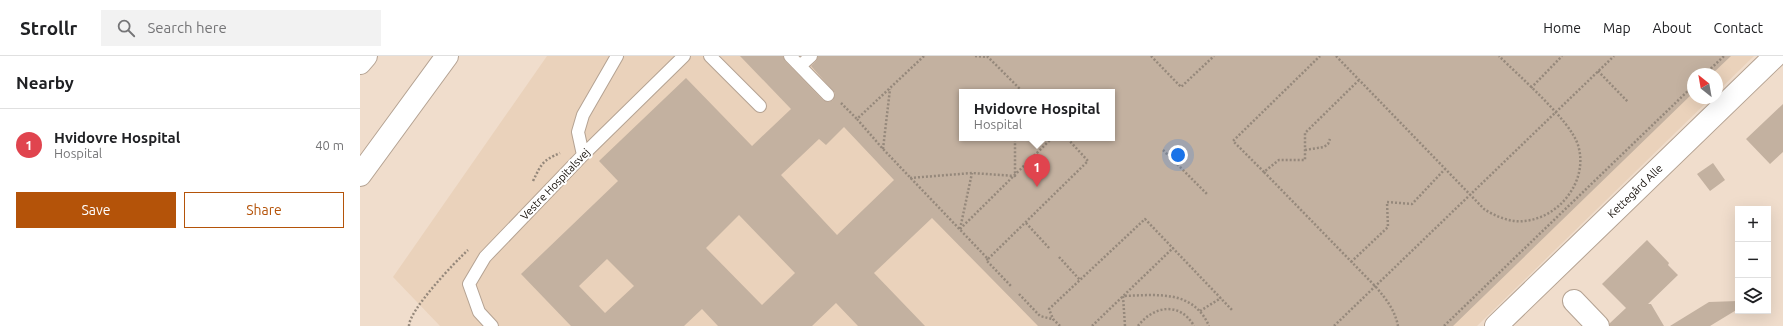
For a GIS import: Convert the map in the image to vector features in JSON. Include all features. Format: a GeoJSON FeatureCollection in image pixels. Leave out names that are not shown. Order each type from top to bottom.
{"type":"FeatureCollection","features":[{"type":"Feature","properties":{"kind":"main road"},"geometry":{"type":"LineString","coordinates":[[360,63],[366,56]]}},
{"type":"Feature","properties":{"kind":"main road"},"geometry":{"type":"LineString","coordinates":[[360,175],[447,56]]}},
{"type":"Feature","properties":{"kind":"main road","name":"Kettegård Alle"},"geometry":{"type":"LineString","coordinates":[[1496,326],[1775,56]]}},
{"type":"Feature","properties":{"kind":"main road"},"geometry":{"type":"LineString","coordinates":[[1574,301],[1598,326]]}},
{"type":"Feature","properties":{"kind":"lane"},"geometry":{"type":"LineString","coordinates":[[583,155],[578,132],[583,115],[617,56]]}},
{"type":"Feature","properties":{"kind":"lane","name":"Vestre Hospitalsvej"},"geometry":{"type":"LineString","coordinates":[[492,326],[479,312],[469,284],[485,257],[583,155],[684,56]]}},
{"type":"Feature","properties":{"kind":"lane"},"geometry":{"type":"LineString","coordinates":[[710,56],[760,106]]}},
{"type":"Feature","properties":{"kind":"lane"},"geometry":{"type":"LineString","coordinates":[[790,56],[828,95]]}},
{"type":"Feature","properties":{"kind":"lane"},"geometry":{"type":"LineString","coordinates":[[800,66],[811,56]]}},
{"type":"Feature","properties":{"kind":"path"},"geometry":{"type":"LineString","coordinates":[[924,56],[856,119],[988,259],[986,260],[1011,286]]}},
{"type":"Feature","properties":{"kind":"path"},"geometry":{"type":"LineString","coordinates":[[975,56],[988,57],[1018,88]]}},
{"type":"Feature","properties":{"kind":"path"},"geometry":{"type":"LineString","coordinates":[[1151,56],[1181,87],[1214,56]]}},
{"type":"Feature","properties":{"kind":"path"},"geometry":{"type":"LineString","coordinates":[[1320,56],[1233,141],[1376,287],[1390,304],[1396,316],[1398,326]]}},
{"type":"Feature","properties":{"kind":"path"},"geometry":{"type":"LineString","coordinates":[[1336,56],[1484,209],[1494,215],[1524,222],[1544,216],[1567,200],[1579,175],[1580,160],[1578,145],[1571,131],[1555,112],[1499,56]]}},
{"type":"Feature","properties":{"kind":"path"},"geometry":{"type":"LineString","coordinates":[[1531,88],[1562,56]]}},
{"type":"Feature","properties":{"kind":"path"},"geometry":{"type":"LineString","coordinates":[[1334,326],[1614,56]]}},
{"type":"Feature","properties":{"kind":"path"},"geometry":{"type":"LineString","coordinates":[[1711,68],[1724,56]]}},
{"type":"Feature","properties":{"kind":"path"},"geometry":{"type":"LineString","coordinates":[[1598,71],[1628,102]]}},
{"type":"Feature","properties":{"kind":"path"},"geometry":{"type":"LineString","coordinates":[[1264,172],[1279,160],[1305,160],[1306,133],[1359,80]]}},
{"type":"Feature","properties":{"kind":"path"},"geometry":{"type":"LineString","coordinates":[[883,149],[890,89]]}},
{"type":"Feature","properties":{"kind":"path"},"geometry":{"type":"LineString","coordinates":[[1444,326],[1687,92]]}},
{"type":"Feature","properties":{"kind":"path"},"geometry":{"type":"LineString","coordinates":[[1305,150],[1324,147],[1328,144],[1330,138]]}},
{"type":"Feature","properties":{"kind":"path"},"geometry":{"type":"LineString","coordinates":[[1015,141],[1015,176]]}},
{"type":"Feature","properties":{"kind":"path"},"geometry":{"type":"LineString","coordinates":[[960,229],[1049,141]]}},
{"type":"Feature","properties":{"kind":"path"},"geometry":{"type":"LineString","coordinates":[[988,259],[1088,161],[1070,141]]}},
{"type":"Feature","properties":{"kind":"path"},"geometry":{"type":"LineString","coordinates":[[1163,150],[1208,195]]}},
{"type":"Feature","properties":{"kind":"path"},"geometry":{"type":"LineString","coordinates":[[1351,262],[1388,227],[1387,202],[1412,204],[1445,169]]}},
{"type":"Feature","properties":{"kind":"path"},"geometry":{"type":"LineString","coordinates":[[910,178],[972,173],[1015,176]]}},
{"type":"Feature","properties":{"kind":"path"},"geometry":{"type":"LineString","coordinates":[[960,229],[972,173]]}},
{"type":"Feature","properties":{"kind":"path"},"geometry":{"type":"LineString","coordinates":[[1060,326],[1053,319],[1049,309],[1145,219],[1232,310]]}},
{"type":"Feature","properties":{"kind":"path"},"geometry":{"type":"LineString","coordinates":[[1026,223],[1050,249]]}},
{"type":"Feature","properties":{"kind":"path"},"geometry":{"type":"LineString","coordinates":[[1092,326],[1173,248]]}},
{"type":"Feature","properties":{"kind":"path"},"geometry":{"type":"LineString","coordinates":[[1058,257],[1080,280]]}},
{"type":"Feature","properties":{"kind":"path"},"geometry":{"type":"LineString","coordinates":[[1019,294],[1040,316],[1053,319]]}},
{"type":"Feature","properties":{"kind":"path"},"geometry":{"type":"LineString","coordinates":[[1123,296],[1165,295],[1178,298],[1190,303],[1200,312],[1209,326]]}},
{"type":"Feature","properties":{"kind":"path"},"geometry":{"type":"LineString","coordinates":[[1123,296],[1125,326]]}},
{"type":"Feature","properties":{"kind":"path"},"geometry":{"type":"LineString","coordinates":[[1200,312],[1221,298]]}},
{"type":"Feature","properties":{"kind":"path"},"geometry":{"type":"LineString","coordinates":[[1138,326],[1146,317],[1159,309],[1169,309],[1179,312],[1191,320],[1194,326]]}},
{"type":"Feature","properties":{"kind":"shaded area"},"geometry":{"type":"Polygon","coordinates":[[[547,56],[1754,56],[1723,86],[1723,68],[1687,68],[1687,104],[1705,104],[1477,326],[440,326],[393,277],[547,56]]]}},
{"type":"Feature","properties":{"kind":"building"},"geometry":{"type":"Polygon","coordinates":[[[740,56],[783,56],[785,61],[823,100],[829,102],[833,100],[835,93],[811,66],[816,61],[818,56],[1731,56],[1718,68],[1687,68],[1687,99],[1453,326],[1038,326],[932,218],[874,273],[925,326],[858,326],[836,303],[812,326],[718,326],[702,309],[684,326],[571,326],[521,274],[618,181],[599,161],[686,78],[752,146],[791,109],[740,56]],[[844,127],[826,145],[819,139],[781,175],[837,235],[894,180],[844,127]],[[739,215],[706,248],[762,305],[795,273],[739,215]],[[607,259],[579,286],[605,313],[634,286],[607,259]]]}},
{"type":"Feature","properties":{"kind":"building"},"geometry":{"type":"Polygon","coordinates":[[[1783,104],[1783,152],[1770,164],[1746,139],[1783,104]]]}},
{"type":"Feature","properties":{"kind":"building"},"geometry":{"type":"Polygon","coordinates":[[[1713,163],[1725,180],[1710,191],[1697,174],[1713,163]]]}},
{"type":"Feature","properties":{"kind":"building"},"geometry":{"type":"Polygon","coordinates":[[[1647,240],[1669,263],[1668,265],[1678,275],[1648,304],[1651,304],[1664,326],[1610,326],[1610,323],[1626,308],[1602,284],[1647,240]]]}},
{"type":"Feature","properties":{"kind":"building"},"geometry":{"type":"Polygon","coordinates":[[[1735,301],[1735,311],[1710,326],[1670,326],[1709,302],[1735,301]]]}},
{"type":"Feature","properties":{"kind":"place","name":"Hvidovre Hospital"},"geometry":{"type":"Point","coordinates":[1037,187]}}]}
